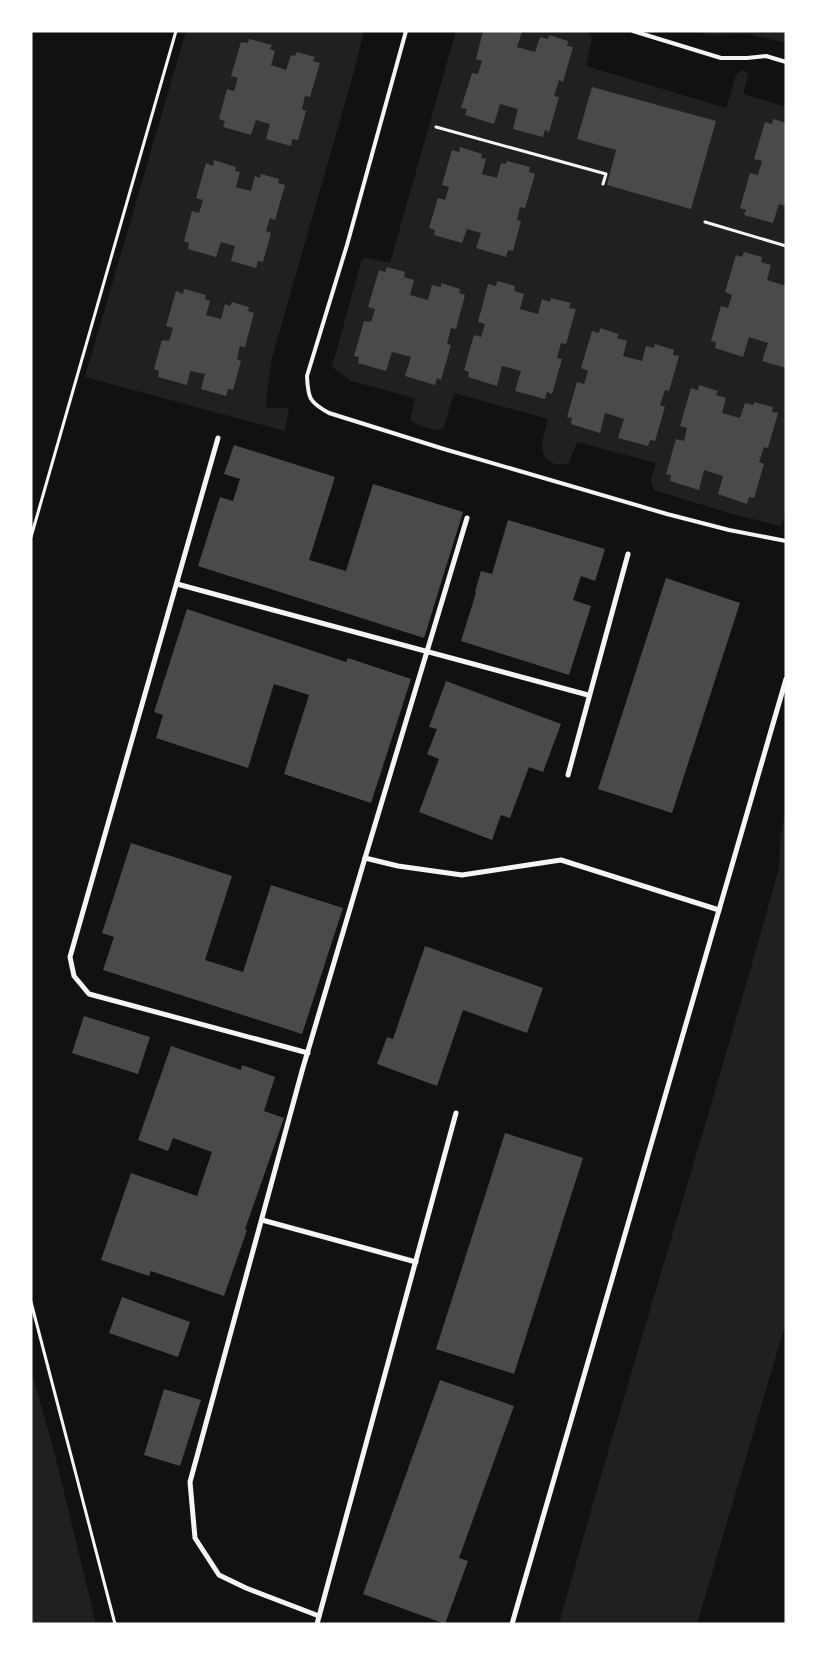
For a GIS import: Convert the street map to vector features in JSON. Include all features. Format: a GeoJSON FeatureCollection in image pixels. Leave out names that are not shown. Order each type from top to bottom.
{"type":"FeatureCollection","features":[{"type":"Feature","properties":{"kind":"street"},"geometry":{"type":"LineString","coordinates":[[218,438],[70,957],[74,976],[89,994],[308,1053]]}},
{"type":"Feature","properties":{"kind":"street"},"geometry":{"type":"LineString","coordinates":[[319,1616],[246,1588],[219,1575],[195,1538],[190,1482],[308,1053],[467,518]]}},
{"type":"Feature","properties":{"kind":"street"},"geometry":{"type":"LineString","coordinates":[[568,775],[588,695],[628,554]]}},
{"type":"Feature","properties":{"kind":"street"},"geometry":{"type":"LineString","coordinates":[[177,584],[588,695]]}},
{"type":"Feature","properties":{"kind":"street"},"geometry":{"type":"LineString","coordinates":[[512,1624],[786,679]]}},
{"type":"Feature","properties":{"kind":"street"},"geometry":{"type":"LineString","coordinates":[[365,858],[398,866],[462,875],[561,860],[719,910]]}},
{"type":"Feature","properties":{"kind":"street"},"geometry":{"type":"LineString","coordinates":[[317,1624],[456,1114]]}},
{"type":"Feature","properties":{"kind":"street"},"geometry":{"type":"LineString","coordinates":[[262,1220],[416,1262]]}},
{"type":"Feature","properties":{"kind":"lane"},"geometry":{"type":"LineString","coordinates":[[406,31],[347,245],[307,376],[308,395],[315,406],[329,413],[444,449],[658,511],[729,530],[786,541]]}},
{"type":"Feature","properties":{"kind":"lane"},"geometry":{"type":"LineString","coordinates":[[633,31],[721,58],[766,56],[786,62]]}},
{"type":"Feature","properties":{"kind":"path"},"geometry":{"type":"LineString","coordinates":[[31,537],[176,31]]}},
{"type":"Feature","properties":{"kind":"path"},"geometry":{"type":"LineString","coordinates":[[436,126],[606,174],[603,184]]}},
{"type":"Feature","properties":{"kind":"path"},"geometry":{"type":"LineString","coordinates":[[705,222],[786,246]]}},
{"type":"Feature","properties":{"kind":"path"},"geometry":{"type":"LineString","coordinates":[[31,1302],[115,1624]]}},
{"type":"Feature","properties":{"kind":"shaded area"},"geometry":{"type":"Polygon","coordinates":[[[186,31],[364,31],[272,358],[266,408],[289,408],[285,431],[85,377],[186,31]]]}},
{"type":"Feature","properties":{"kind":"shaded area"},"geometry":{"type":"Polygon","coordinates":[[[456,31],[589,31],[592,39],[586,66],[726,108],[736,75],[742,70],[748,75],[743,94],[786,107],[786,510],[781,526],[729,513],[654,490],[651,480],[656,463],[577,442],[569,463],[553,463],[547,459],[542,450],[548,419],[454,393],[443,429],[435,430],[422,427],[411,421],[415,398],[351,381],[332,367],[361,262],[364,257],[390,263],[456,31]]]}},
{"type":"Feature","properties":{"kind":"shaded area"},"geometry":{"type":"Polygon","coordinates":[[[691,31],[786,31],[786,43],[748,34],[709,35],[691,31]]]}},
{"type":"Feature","properties":{"kind":"shaded area"},"geometry":{"type":"Polygon","coordinates":[[[786,806],[786,1322],[697,1624],[559,1624],[779,868],[780,841],[786,806]]]}},
{"type":"Feature","properties":{"kind":"shaded area"},"geometry":{"type":"Polygon","coordinates":[[[31,1369],[55,1455],[96,1624],[31,1624],[31,1369]]]}},
{"type":"Feature","properties":{"kind":"building"},"geometry":{"type":"Polygon","coordinates":[[[483,31],[522,32],[517,47],[535,52],[540,37],[548,39],[549,35],[568,41],[567,46],[573,47],[563,82],[559,80],[554,96],[559,97],[549,132],[545,130],[543,137],[513,129],[518,109],[500,104],[494,124],[465,115],[467,109],[461,108],[472,73],[478,74],[482,61],[476,59],[483,31]]]}},
{"type":"Feature","properties":{"kind":"building"},"geometry":{"type":"Polygon","coordinates":[[[249,39],[272,45],[270,49],[275,51],[271,65],[286,70],[291,55],[295,56],[297,52],[315,57],[313,61],[320,63],[310,97],[305,96],[302,109],[306,111],[298,140],[292,139],[291,146],[266,139],[270,124],[256,120],[251,135],[223,127],[225,121],[219,119],[227,89],[234,91],[238,78],[231,76],[241,42],[248,43],[249,39]]]}},
{"type":"Feature","properties":{"kind":"building"},"geometry":{"type":"Polygon","coordinates":[[[592,87],[716,121],[691,209],[607,185],[616,150],[577,139],[592,87]]]}},
{"type":"Feature","properties":{"kind":"building"},"geometry":{"type":"Polygon","coordinates":[[[773,119],[786,123],[786,206],[779,204],[773,223],[744,215],[746,210],[740,208],[750,173],[758,175],[762,161],[754,159],[765,122],[772,124],[773,119]]]}},
{"type":"Feature","properties":{"kind":"building"},"geometry":{"type":"Polygon","coordinates":[[[460,147],[482,154],[481,158],[486,159],[482,174],[497,178],[501,163],[506,164],[507,161],[530,167],[529,172],[535,174],[525,208],[520,207],[517,220],[521,221],[513,251],[508,250],[506,257],[476,248],[481,233],[467,229],[462,243],[434,235],[435,230],[429,228],[438,198],[445,200],[449,187],[442,185],[452,150],[459,152],[460,147]]]}},
{"type":"Feature","properties":{"kind":"building"},"geometry":{"type":"Polygon","coordinates":[[[214,160],[236,167],[235,171],[240,172],[236,187],[251,191],[255,176],[260,178],[261,174],[279,179],[278,183],[285,185],[275,220],[270,218],[266,231],[271,233],[263,262],[258,261],[256,268],[231,261],[235,246],[221,242],[216,257],[188,249],[189,243],[184,241],[192,211],[199,213],[203,200],[196,198],[206,163],[213,166],[214,160]]]}},
{"type":"Feature","properties":{"kind":"building"},"geometry":{"type":"Polygon","coordinates":[[[744,252],[762,257],[761,262],[771,265],[767,280],[786,286],[786,368],[762,361],[768,343],[749,337],[743,357],[715,348],[716,342],[711,341],[721,306],[728,308],[732,295],[725,292],[736,255],[742,257],[744,252]]]}},
{"type":"Feature","properties":{"kind":"building"},"geometry":{"type":"Polygon","coordinates":[[[387,267],[405,272],[404,277],[414,280],[410,295],[428,300],[432,285],[441,287],[441,283],[460,289],[459,293],[465,295],[456,329],[451,328],[447,344],[451,345],[441,380],[437,378],[435,385],[405,376],[411,357],[392,352],[386,371],[358,363],[359,357],[354,356],[364,321],[371,322],[375,309],[368,307],[379,270],[385,272],[387,267]]]}},
{"type":"Feature","properties":{"kind":"building"},"geometry":{"type":"Polygon","coordinates":[[[497,281],[515,286],[514,291],[524,294],[520,309],[538,314],[542,299],[550,302],[551,298],[571,303],[569,308],[576,309],[566,344],[561,343],[557,358],[562,359],[552,394],[547,392],[545,399],[515,391],[521,371],[502,366],[497,386],[468,377],[469,372],[464,370],[474,335],[481,337],[485,324],[478,322],[488,284],[496,286],[497,281]]]}},
{"type":"Feature","properties":{"kind":"building"},"geometry":{"type":"Polygon","coordinates":[[[184,289],[206,295],[205,299],[210,301],[206,315],[221,319],[225,304],[230,306],[232,302],[249,307],[248,311],[254,313],[245,347],[240,346],[237,359],[241,361],[233,390],[228,389],[226,396],[201,389],[205,374],[190,371],[187,385],[158,377],[159,371],[154,369],[162,340],[169,341],[173,328],[166,326],[176,291],[183,294],[184,289]]]}},
{"type":"Feature","properties":{"kind":"building"},"geometry":{"type":"Polygon","coordinates":[[[600,328],[619,334],[617,338],[627,341],[623,356],[642,361],[646,346],[654,348],[655,344],[674,350],[673,355],[679,356],[669,391],[665,390],[660,405],[665,407],[655,441],[650,440],[648,446],[618,438],[624,419],[605,413],[600,433],[571,424],[572,418],[567,417],[577,382],[584,384],[588,371],[581,368],[592,331],[599,333],[600,328]]]}},
{"type":"Feature","properties":{"kind":"building"},"geometry":{"type":"Polygon","coordinates":[[[699,385],[718,391],[716,395],[726,398],[722,413],[740,418],[745,403],[753,405],[754,402],[773,407],[772,412],[778,413],[768,448],[764,447],[759,462],[764,464],[754,498],[749,497],[747,504],[718,494],[723,476],[704,470],[699,490],[670,481],[671,475],[666,474],[676,439],[684,441],[687,428],[680,426],[691,388],[698,390],[699,385]]]}},
{"type":"Feature","properties":{"kind":"building"},"geometry":{"type":"Polygon","coordinates":[[[234,445],[335,477],[309,560],[346,571],[373,484],[463,512],[424,638],[198,566],[220,497],[233,501],[240,479],[224,474],[234,445]]]}},
{"type":"Feature","properties":{"kind":"building"},"geometry":{"type":"Polygon","coordinates":[[[508,520],[605,549],[595,581],[581,576],[573,600],[591,606],[569,675],[461,641],[481,571],[492,574],[508,520]]]}},
{"type":"Feature","properties":{"kind":"building"},"geometry":{"type":"Polygon","coordinates":[[[666,578],[740,603],[672,813],[598,789],[666,578]]]}},
{"type":"Feature","properties":{"kind":"building"},"geometry":{"type":"Polygon","coordinates":[[[187,609],[346,662],[348,658],[411,679],[371,803],[284,774],[309,695],[274,684],[248,768],[156,738],[163,715],[154,712],[187,609]]]}},
{"type":"Feature","properties":{"kind":"building"},"geometry":{"type":"Polygon","coordinates":[[[446,681],[561,724],[543,772],[529,767],[510,818],[501,815],[492,840],[419,812],[439,759],[427,754],[437,729],[429,727],[446,681]]]}},
{"type":"Feature","properties":{"kind":"building"},"geometry":{"type":"Polygon","coordinates":[[[131,843],[232,876],[205,960],[243,972],[271,885],[343,908],[302,1034],[103,970],[114,937],[102,933],[131,843]]]}},
{"type":"Feature","properties":{"kind":"building"},"geometry":{"type":"Polygon","coordinates":[[[425,946],[543,988],[527,1033],[463,1010],[437,1086],[377,1064],[387,1037],[393,1039],[425,946]]]}},
{"type":"Feature","properties":{"kind":"building"},"geometry":{"type":"Polygon","coordinates":[[[84,1016],[150,1037],[138,1074],[72,1053],[84,1016]]]}},
{"type":"Feature","properties":{"kind":"building"},"geometry":{"type":"Polygon","coordinates":[[[171,1046],[241,1070],[242,1065],[275,1077],[264,1111],[284,1118],[245,1229],[247,1230],[224,1296],[151,1271],[149,1276],[101,1260],[131,1173],[197,1196],[212,1152],[173,1138],[168,1151],[138,1140],[171,1046]]]}},
{"type":"Feature","properties":{"kind":"building"},"geometry":{"type":"Polygon","coordinates":[[[505,1133],[583,1158],[514,1374],[436,1349],[505,1133]]]}},
{"type":"Feature","properties":{"kind":"building"},"geometry":{"type":"Polygon","coordinates":[[[122,1297],[190,1322],[178,1357],[109,1333],[122,1297]]]}},
{"type":"Feature","properties":{"kind":"building"},"geometry":{"type":"Polygon","coordinates":[[[440,1380],[514,1406],[459,1558],[468,1561],[445,1624],[363,1594],[440,1380]]]}},
{"type":"Feature","properties":{"kind":"building"},"geometry":{"type":"Polygon","coordinates":[[[164,1389],[201,1400],[180,1466],[144,1455],[164,1389]]]}}]}
